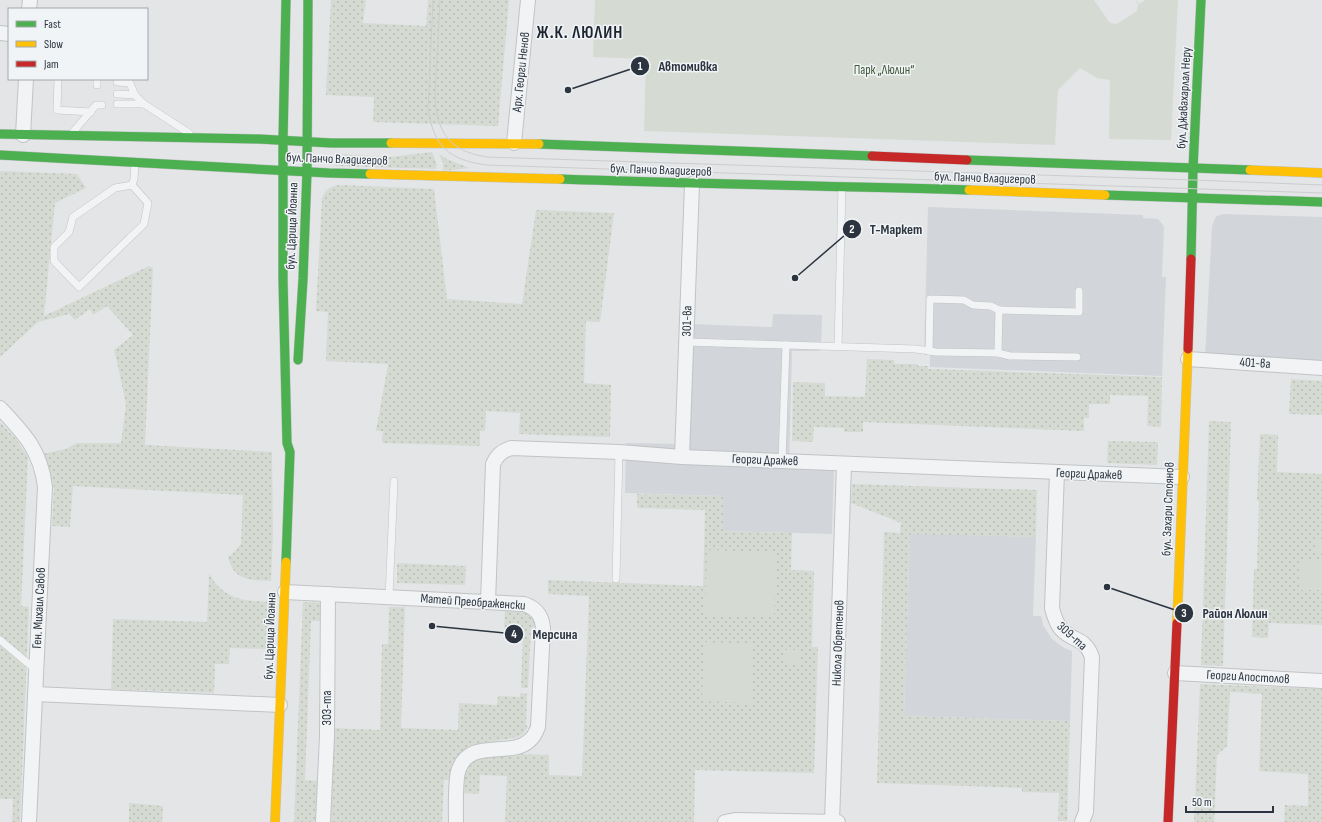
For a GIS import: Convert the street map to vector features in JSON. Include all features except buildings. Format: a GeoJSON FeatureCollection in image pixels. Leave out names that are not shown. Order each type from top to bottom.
{"type":"FeatureCollection","features":[{"type":"Feature","properties":{"kind":"main road","name":"бул. Царица Йоанна"},"geometry":{"type":"LineString","coordinates":[[275,822],[290,452],[287,443],[283,280],[282,140],[286,0]]}},
{"type":"Feature","properties":{"kind":"main road","name":"бул. Джавахарлал Неру"},"geometry":{"type":"LineString","coordinates":[[1192,198],[1201,0]]}},
{"type":"Feature","properties":{"kind":"main road","name":"бул. Царица Йоанна"},"geometry":{"type":"LineString","coordinates":[[298,366],[307,172],[309,4]]}},
{"type":"Feature","properties":{"kind":"main road","name":"бул. Панчо Владигеров"},"geometry":{"type":"LineString","coordinates":[[0,134],[259,139],[307,142],[514,143],[1322,173]]}},
{"type":"Feature","properties":{"kind":"main road","name":"бул. Панчо Владигеров"},"geometry":{"type":"LineString","coordinates":[[0,155],[307,172],[692,184],[842,186],[1322,202]]}},
{"type":"Feature","properties":{"kind":"main road","name":"бул. Захари Стоянов"},"geometry":{"type":"LineString","coordinates":[[1168,822],[1188,359],[1192,198]]}},
{"type":"Feature","properties":{"kind":"main road","name":"бул. Царица Йоанна"},"geometry":{"type":"LineString","coordinates":[[290,452],[295,444],[296,432]]}},
{"type":"Feature","properties":{"kind":"street","name":"Арх. Георги Ненов"},"geometry":{"type":"LineString","coordinates":[[514,143],[528,0]]}},
{"type":"Feature","properties":{"kind":"street"},"geometry":{"type":"LineString","coordinates":[[23,135],[26,80]]}},
{"type":"Feature","properties":{"kind":"street","name":"301-ва"},"geometry":{"type":"LineString","coordinates":[[682,457],[692,184]]}},
{"type":"Feature","properties":{"kind":"street","name":"401-ва"},"geometry":{"type":"LineString","coordinates":[[1188,359],[1322,368]]}},
{"type":"Feature","properties":{"kind":"street","name":"Ген. Михаил Савов"},"geometry":{"type":"LineString","coordinates":[[0,408],[24,432],[38,457],[44,477],[45,488],[30,822]]}},
{"type":"Feature","properties":{"kind":"street","name":"Георги Дражев"},"geometry":{"type":"LineString","coordinates":[[488,602],[493,464],[500,453],[511,448],[619,452],[682,457],[1182,477]]}},
{"type":"Feature","properties":{"kind":"street","name":"Никола Обретенов"},"geometry":{"type":"LineString","coordinates":[[832,822],[844,464]]}},
{"type":"Feature","properties":{"kind":"street","name":"309-та"},"geometry":{"type":"LineString","coordinates":[[1057,472],[1052,608],[1055,620],[1061,630],[1086,645],[1092,657],[1086,812],[1082,822]]}},
{"type":"Feature","properties":{"kind":"street","name":"Матей Преображенски"},"geometry":{"type":"LineString","coordinates":[[285,592],[524,604],[530,606],[540,615],[542,621],[538,727],[535,734],[524,745],[483,750],[467,758],[458,772],[456,822]]}},
{"type":"Feature","properties":{"kind":"street","name":"303-та"},"geometry":{"type":"LineString","coordinates":[[323,822],[327,736],[328,594]]}},
{"type":"Feature","properties":{"kind":"street","name":"Георги Апостолов"},"geometry":{"type":"LineString","coordinates":[[1174,673],[1322,680]]}},
{"type":"Feature","properties":{"kind":"street"},"geometry":{"type":"LineString","coordinates":[[35,694],[280,705]]}},
{"type":"Feature","properties":{"kind":"street"},"geometry":{"type":"LineString","coordinates":[[730,821],[838,822]]}},
{"type":"Feature","properties":{"kind":"lane"},"geometry":{"type":"LineString","coordinates":[[58,80],[57,110],[91,112]]}},
{"type":"Feature","properties":{"kind":"lane"},"geometry":{"type":"LineString","coordinates":[[117,82],[129,81],[135,95],[144,104],[196,138]]}},
{"type":"Feature","properties":{"kind":"lane"},"geometry":{"type":"LineString","coordinates":[[117,94],[135,95]]}},
{"type":"Feature","properties":{"kind":"lane"},"geometry":{"type":"LineString","coordinates":[[69,136],[98,103]]}},
{"type":"Feature","properties":{"kind":"lane"},"geometry":{"type":"LineString","coordinates":[[117,104],[144,104]]}},
{"type":"Feature","properties":{"kind":"lane"},"geometry":{"type":"LineString","coordinates":[[132,185],[135,163]]}},
{"type":"Feature","properties":{"kind":"lane"},"geometry":{"type":"LineString","coordinates":[[132,185],[148,203],[144,224],[79,287],[54,261],[54,247],[69,232],[73,217],[115,188],[132,185]]}},
{"type":"Feature","properties":{"kind":"lane"},"geometry":{"type":"LineString","coordinates":[[838,347],[842,186]]}},
{"type":"Feature","properties":{"kind":"lane"},"geometry":{"type":"LineString","coordinates":[[929,351],[930,299],[964,300],[973,305],[991,306],[999,310],[1079,312],[1079,291]]}},
{"type":"Feature","properties":{"kind":"lane"},"geometry":{"type":"LineString","coordinates":[[998,353],[999,310]]}},
{"type":"Feature","properties":{"kind":"lane"},"geometry":{"type":"LineString","coordinates":[[686,342],[916,349],[929,351],[998,353],[1010,356],[1077,358]]}},
{"type":"Feature","properties":{"kind":"lane"},"geometry":{"type":"LineString","coordinates":[[782,461],[786,345]]}},
{"type":"Feature","properties":{"kind":"lane"},"geometry":{"type":"LineString","coordinates":[[616,579],[619,452]]}},
{"type":"Feature","properties":{"kind":"lane"},"geometry":{"type":"LineString","coordinates":[[389,597],[394,481]]}},
{"type":"Feature","properties":{"kind":"lane"},"geometry":{"type":"LineString","coordinates":[[0,640],[36,670]]}},
{"type":"Feature","properties":{"kind":"shaded area"},"geometry":{"type":"Polygon","coordinates":[[[928,207],[1143,215],[1143,218],[1158,219],[1164,228],[1162,277],[1166,277],[1162,376],[930,367],[930,355],[924,355],[928,207]]]}},
{"type":"Feature","properties":{"kind":"shaded area"},"geometry":{"type":"Polygon","coordinates":[[[1223,214],[1322,217],[1322,364],[1205,358],[1212,227],[1215,218],[1223,214]]]}},
{"type":"Feature","properties":{"kind":"shaded area"},"geometry":{"type":"Polygon","coordinates":[[[773,314],[822,315],[821,351],[792,351],[789,466],[834,468],[832,534],[722,531],[723,496],[625,493],[626,443],[682,444],[687,324],[772,327],[773,314]]]}},
{"type":"Feature","properties":{"kind":"shaded area"},"geometry":{"type":"Polygon","coordinates":[[[910,533],[1036,537],[1033,616],[1041,616],[1043,625],[1052,639],[1064,648],[1072,651],[1070,721],[904,716],[910,533]]]}},
{"type":"Feature","properties":{"kind":"green space"},"geometry":{"type":"Polygon","coordinates":[[[331,0],[366,0],[363,23],[426,26],[428,0],[509,0],[498,126],[373,122],[374,97],[326,95],[331,0]]]}},
{"type":"Feature","properties":{"kind":"green space","name":"Парк „Люлин“"},"geometry":{"type":"Polygon","coordinates":[[[595,0],[1094,0],[1110,23],[1117,24],[1137,11],[1138,4],[1135,0],[1139,4],[1145,0],[1178,0],[1171,140],[1109,139],[1110,80],[1097,78],[1080,68],[1058,90],[1055,145],[644,131],[646,59],[593,57],[595,0]]]}},
{"type":"Feature","properties":{"kind":"green space"},"geometry":{"type":"Polygon","coordinates":[[[432,152],[437,165],[436,169],[335,166],[336,154],[391,157],[432,152]]]}},
{"type":"Feature","properties":{"kind":"green space"},"geometry":{"type":"Polygon","coordinates":[[[439,154],[469,168],[443,171],[443,163],[439,154]]]}},
{"type":"Feature","properties":{"kind":"green space"},"geometry":{"type":"Polygon","coordinates":[[[0,171],[77,174],[86,188],[55,203],[44,316],[149,266],[153,268],[145,445],[272,452],[273,534],[271,581],[244,578],[238,575],[230,564],[228,556],[230,556],[241,544],[243,495],[73,486],[70,527],[52,526],[54,488],[48,464],[43,454],[66,449],[77,443],[121,443],[126,404],[114,350],[133,335],[107,306],[93,315],[90,309],[75,320],[69,314],[38,322],[0,357],[0,171]]]}},
{"type":"Feature","properties":{"kind":"green space"},"geometry":{"type":"Polygon","coordinates":[[[340,185],[434,189],[447,299],[522,304],[536,210],[614,213],[600,322],[586,321],[584,383],[611,385],[610,437],[519,434],[520,413],[486,411],[485,431],[480,431],[480,446],[382,443],[383,431],[376,431],[388,364],[326,361],[328,312],[316,311],[322,199],[328,189],[333,186],[340,185]]]}},
{"type":"Feature","properties":{"kind":"green space"},"geometry":{"type":"Polygon","coordinates":[[[867,359],[894,360],[894,364],[917,364],[918,366],[928,366],[928,369],[1162,377],[1161,427],[1147,426],[1148,396],[1110,395],[1110,404],[1089,404],[1089,418],[1084,418],[1084,431],[863,422],[863,432],[844,432],[844,428],[814,427],[813,442],[792,441],[793,382],[825,383],[825,396],[865,397],[867,359]]]}},
{"type":"Feature","properties":{"kind":"green space"},"geometry":{"type":"Polygon","coordinates":[[[1291,379],[1322,381],[1322,415],[1289,414],[1291,379]]]}},
{"type":"Feature","properties":{"kind":"green space"},"geometry":{"type":"Polygon","coordinates":[[[1209,421],[1231,422],[1223,666],[1201,665],[1209,421]]]}},
{"type":"Feature","properties":{"kind":"green space"},"geometry":{"type":"Polygon","coordinates":[[[0,422],[16,439],[28,457],[21,606],[29,607],[20,822],[12,822],[13,799],[0,799],[0,422]]]}},
{"type":"Feature","properties":{"kind":"green space"},"geometry":{"type":"Polygon","coordinates":[[[1260,434],[1278,435],[1277,472],[1322,474],[1322,625],[1269,623],[1268,638],[1252,637],[1254,569],[1257,569],[1259,501],[1257,501],[1260,434]]]}},
{"type":"Feature","properties":{"kind":"green space"},"geometry":{"type":"Polygon","coordinates":[[[1108,441],[1158,442],[1157,465],[1107,463],[1108,441]]]}},
{"type":"Feature","properties":{"kind":"green space"},"geometry":{"type":"Polygon","coordinates":[[[852,484],[1037,490],[1036,537],[910,534],[904,716],[1070,721],[1067,821],[1058,821],[1059,793],[1022,792],[1022,788],[877,783],[884,532],[900,533],[901,523],[851,503],[852,484]]]}},
{"type":"Feature","properties":{"kind":"green space"},"geometry":{"type":"Polygon","coordinates":[[[637,494],[723,496],[723,531],[792,533],[791,570],[814,571],[812,647],[818,647],[814,773],[695,770],[694,822],[505,822],[507,776],[480,775],[479,794],[464,793],[465,774],[472,763],[478,759],[518,754],[549,755],[549,775],[582,776],[589,596],[548,594],[548,580],[703,586],[705,510],[637,508],[637,494]]]}},
{"type":"Feature","properties":{"kind":"green space"},"geometry":{"type":"Polygon","coordinates":[[[1316,539],[1322,539],[1322,552],[1316,551],[1316,539]]]}},
{"type":"Feature","properties":{"kind":"green space"},"geometry":{"type":"Polygon","coordinates":[[[707,550],[776,552],[774,617],[705,615],[707,550]]]}},
{"type":"Feature","properties":{"kind":"green space"},"geometry":{"type":"Polygon","coordinates":[[[1299,559],[1322,560],[1322,590],[1299,590],[1299,559]]]}},
{"type":"Feature","properties":{"kind":"green space"},"geometry":{"type":"Polygon","coordinates":[[[397,563],[466,566],[465,585],[397,583],[397,563]]]}},
{"type":"Feature","properties":{"kind":"green space"},"geometry":{"type":"Polygon","coordinates":[[[209,574],[217,585],[229,595],[242,599],[269,602],[267,649],[230,648],[229,664],[215,664],[214,693],[111,689],[113,619],[207,622],[209,574]]]}},
{"type":"Feature","properties":{"kind":"green space"},"geometry":{"type":"Polygon","coordinates":[[[303,602],[323,603],[322,621],[311,621],[305,780],[318,781],[317,822],[294,822],[303,602]]]}},
{"type":"Feature","properties":{"kind":"green space"},"geometry":{"type":"Polygon","coordinates":[[[389,607],[405,607],[401,728],[458,730],[459,703],[497,705],[498,696],[520,697],[520,693],[527,694],[526,726],[528,726],[524,733],[520,736],[474,745],[465,749],[458,756],[453,766],[450,780],[444,780],[442,822],[328,822],[331,728],[380,730],[382,644],[388,644],[389,607]]]}},
{"type":"Feature","properties":{"kind":"green space"},"geometry":{"type":"Polygon","coordinates":[[[505,609],[521,610],[529,613],[532,616],[536,627],[531,628],[528,688],[521,688],[523,633],[504,632],[505,609]]]}},
{"type":"Feature","properties":{"kind":"green space"},"geometry":{"type":"Polygon","coordinates":[[[704,642],[753,644],[751,703],[702,701],[704,642]]]}},
{"type":"Feature","properties":{"kind":"green space"},"geometry":{"type":"Polygon","coordinates":[[[785,650],[801,650],[800,665],[785,664],[785,650]]]}},
{"type":"Feature","properties":{"kind":"green space"},"geometry":{"type":"Polygon","coordinates":[[[1200,684],[1322,689],[1322,822],[1284,822],[1285,805],[1308,806],[1308,774],[1259,771],[1262,694],[1230,692],[1227,746],[1217,755],[1214,822],[1194,822],[1200,684]]]}},
{"type":"Feature","properties":{"kind":"green space"},"geometry":{"type":"Polygon","coordinates":[[[129,803],[163,806],[162,822],[129,822],[129,803]]]}},
{"type":"Feature","properties":{"kind":"tram line"},"geometry":{"type":"LineString","coordinates":[[433,0],[428,109],[431,122],[434,133],[439,142],[446,149],[453,155],[474,163],[487,165],[1322,193]]}},
{"type":"Feature","properties":{"kind":"tram line"},"geometry":{"type":"LineString","coordinates":[[440,0],[435,93],[438,118],[447,137],[454,144],[463,150],[487,157],[1322,185]]}},
{"type":"Feature","properties":{"kind":"traffic: fast"},"geometry":{"type":"LineString","coordinates":[[286,0],[283,140],[283,280],[287,443],[290,452],[286,562]]}},
{"type":"Feature","properties":{"kind":"traffic: fast"},"geometry":{"type":"LineString","coordinates":[[298,360],[307,172],[308,0]]}},
{"type":"Feature","properties":{"kind":"traffic: fast"},"geometry":{"type":"LineString","coordinates":[[1191,259],[1193,169],[1201,0]]}},
{"type":"Feature","properties":{"kind":"traffic: fast"},"geometry":{"type":"LineString","coordinates":[[0,134],[259,139],[331,143],[391,143]]}},
{"type":"Feature","properties":{"kind":"traffic: fast"},"geometry":{"type":"LineString","coordinates":[[539,144],[872,156]]}},
{"type":"Feature","properties":{"kind":"traffic: fast"},"geometry":{"type":"LineString","coordinates":[[0,155],[370,174]]}},
{"type":"Feature","properties":{"kind":"traffic: fast"},"geometry":{"type":"LineString","coordinates":[[967,160],[1250,170]]}},
{"type":"Feature","properties":{"kind":"traffic: fast"},"geometry":{"type":"LineString","coordinates":[[560,179],[969,190]]}},
{"type":"Feature","properties":{"kind":"traffic: fast"},"geometry":{"type":"LineString","coordinates":[[1105,195],[1322,202]]}},
{"type":"Feature","properties":{"kind":"traffic: slow"},"geometry":{"type":"LineString","coordinates":[[391,143],[539,144]]}},
{"type":"Feature","properties":{"kind":"traffic: slow"},"geometry":{"type":"LineString","coordinates":[[1250,170],[1322,173]]}},
{"type":"Feature","properties":{"kind":"traffic: slow"},"geometry":{"type":"LineString","coordinates":[[370,174],[560,179]]}},
{"type":"Feature","properties":{"kind":"traffic: slow"},"geometry":{"type":"LineString","coordinates":[[969,190],[1105,195]]}},
{"type":"Feature","properties":{"kind":"traffic: slow"},"geometry":{"type":"LineString","coordinates":[[1177,623],[1188,349]]}},
{"type":"Feature","properties":{"kind":"traffic: slow"},"geometry":{"type":"LineString","coordinates":[[275,822],[286,562]]}},
{"type":"Feature","properties":{"kind":"traffic: jam"},"geometry":{"type":"LineString","coordinates":[[872,156],[967,160]]}},
{"type":"Feature","properties":{"kind":"traffic: jam"},"geometry":{"type":"LineString","coordinates":[[1188,349],[1191,259]]}},
{"type":"Feature","properties":{"kind":"traffic: jam"},"geometry":{"type":"LineString","coordinates":[[1168,822],[1177,623]]}},
{"type":"Feature","properties":{"kind":"place","name":"Автомивка"},"geometry":{"type":"Point","coordinates":[568,90]}},
{"type":"Feature","properties":{"kind":"place","name":"Т-Маркет"},"geometry":{"type":"Point","coordinates":[795,278]}},
{"type":"Feature","properties":{"kind":"place","name":"Район Люлин"},"geometry":{"type":"Point","coordinates":[1107,587]}},
{"type":"Feature","properties":{"kind":"place","name":"Мерсина"},"geometry":{"type":"Point","coordinates":[432,626]}},
{"type":"Feature","properties":{"kind":"district","name":"Ж.К. ЛЮЛИН"},"geometry":{"type":"Point","coordinates":[580,33]}}]}
